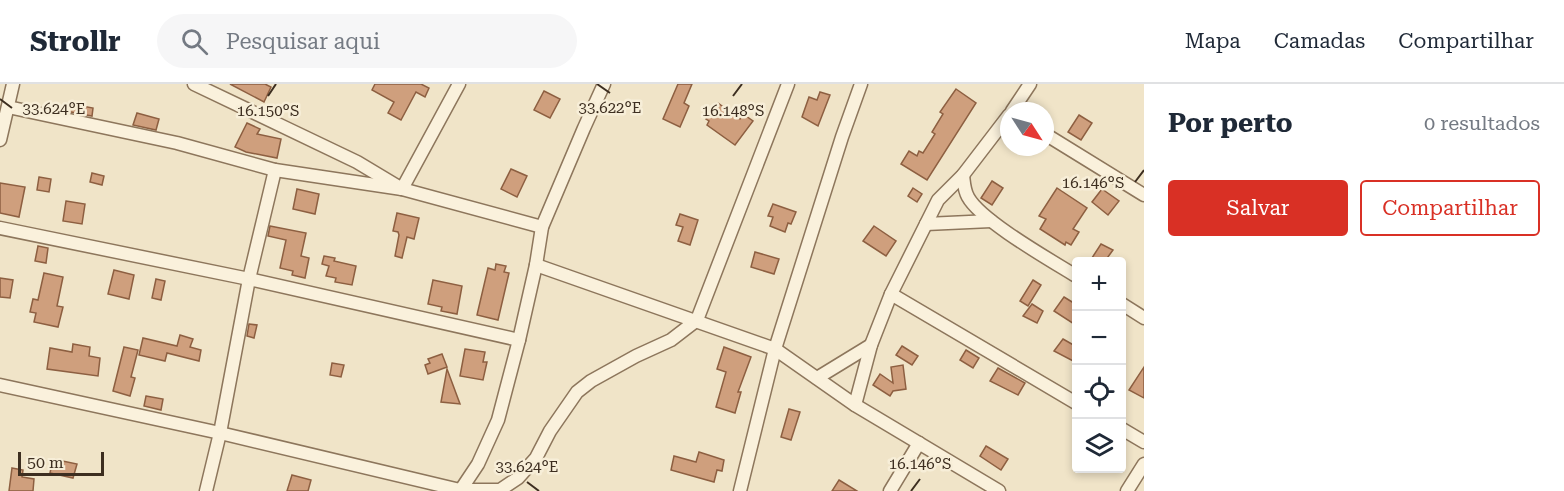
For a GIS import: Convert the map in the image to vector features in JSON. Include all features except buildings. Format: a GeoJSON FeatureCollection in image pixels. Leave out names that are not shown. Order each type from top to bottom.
{"type":"FeatureCollection","features":[{"type":"Feature","properties":{"kind":"street"},"geometry":{"type":"LineString","coordinates":[[0,140],[2,119],[8,107],[13,84]]}},
{"type":"Feature","properties":{"kind":"street"},"geometry":{"type":"LineString","coordinates":[[194,84],[357,162],[402,189]]}},
{"type":"Feature","properties":{"kind":"street"},"geometry":{"type":"LineString","coordinates":[[402,189],[459,84]]}},
{"type":"Feature","properties":{"kind":"street"},"geometry":{"type":"LineString","coordinates":[[460,491],[478,464],[498,420],[519,340],[542,227],[604,84]]}},
{"type":"Feature","properties":{"kind":"street"},"geometry":{"type":"LineString","coordinates":[[0,385],[220,433],[460,491],[500,490],[518,478],[536,458],[550,431],[577,392],[591,381],[627,361],[671,340],[697,320],[788,84]]}},
{"type":"Feature","properties":{"kind":"street"},"geometry":{"type":"LineString","coordinates":[[740,491],[775,349],[861,84]]}},
{"type":"Feature","properties":{"kind":"street"},"geometry":{"type":"LineString","coordinates":[[1018,102],[1030,84]]}},
{"type":"Feature","properties":{"kind":"street"},"geometry":{"type":"LineString","coordinates":[[8,107],[177,143],[276,170],[402,189],[542,227]]}},
{"type":"Feature","properties":{"kind":"street"},"geometry":{"type":"LineString","coordinates":[[855,405],[871,345],[891,294],[938,200],[963,175],[1000,127]]}},
{"type":"Feature","properties":{"kind":"street"},"geometry":{"type":"LineString","coordinates":[[1054,140],[1144,195]]}},
{"type":"Feature","properties":{"kind":"street"},"geometry":{"type":"LineString","coordinates":[[206,491],[220,433],[249,279],[276,170]]}},
{"type":"Feature","properties":{"kind":"street"},"geometry":{"type":"LineString","coordinates":[[963,175],[964,187],[974,206],[991,220],[1072,273]]}},
{"type":"Feature","properties":{"kind":"street"},"geometry":{"type":"LineString","coordinates":[[926,224],[991,220]]}},
{"type":"Feature","properties":{"kind":"street"},"geometry":{"type":"LineString","coordinates":[[0,228],[249,279],[519,340]]}},
{"type":"Feature","properties":{"kind":"street"},"geometry":{"type":"LineString","coordinates":[[536,265],[775,349],[855,405],[999,491]]}},
{"type":"Feature","properties":{"kind":"street"},"geometry":{"type":"LineString","coordinates":[[891,294],[1072,400]]}},
{"type":"Feature","properties":{"kind":"street"},"geometry":{"type":"LineString","coordinates":[[1126,307],[1144,318]]}},
{"type":"Feature","properties":{"kind":"street"},"geometry":{"type":"LineString","coordinates":[[817,378],[871,345]]}},
{"type":"Feature","properties":{"kind":"street"},"geometry":{"type":"LineString","coordinates":[[1126,431],[1144,442]]}},
{"type":"Feature","properties":{"kind":"street"},"geometry":{"type":"LineString","coordinates":[[890,491],[920,443]]}},
{"type":"Feature","properties":{"kind":"street"},"geometry":{"type":"LineString","coordinates":[[1127,491],[1144,464]]}}]}
